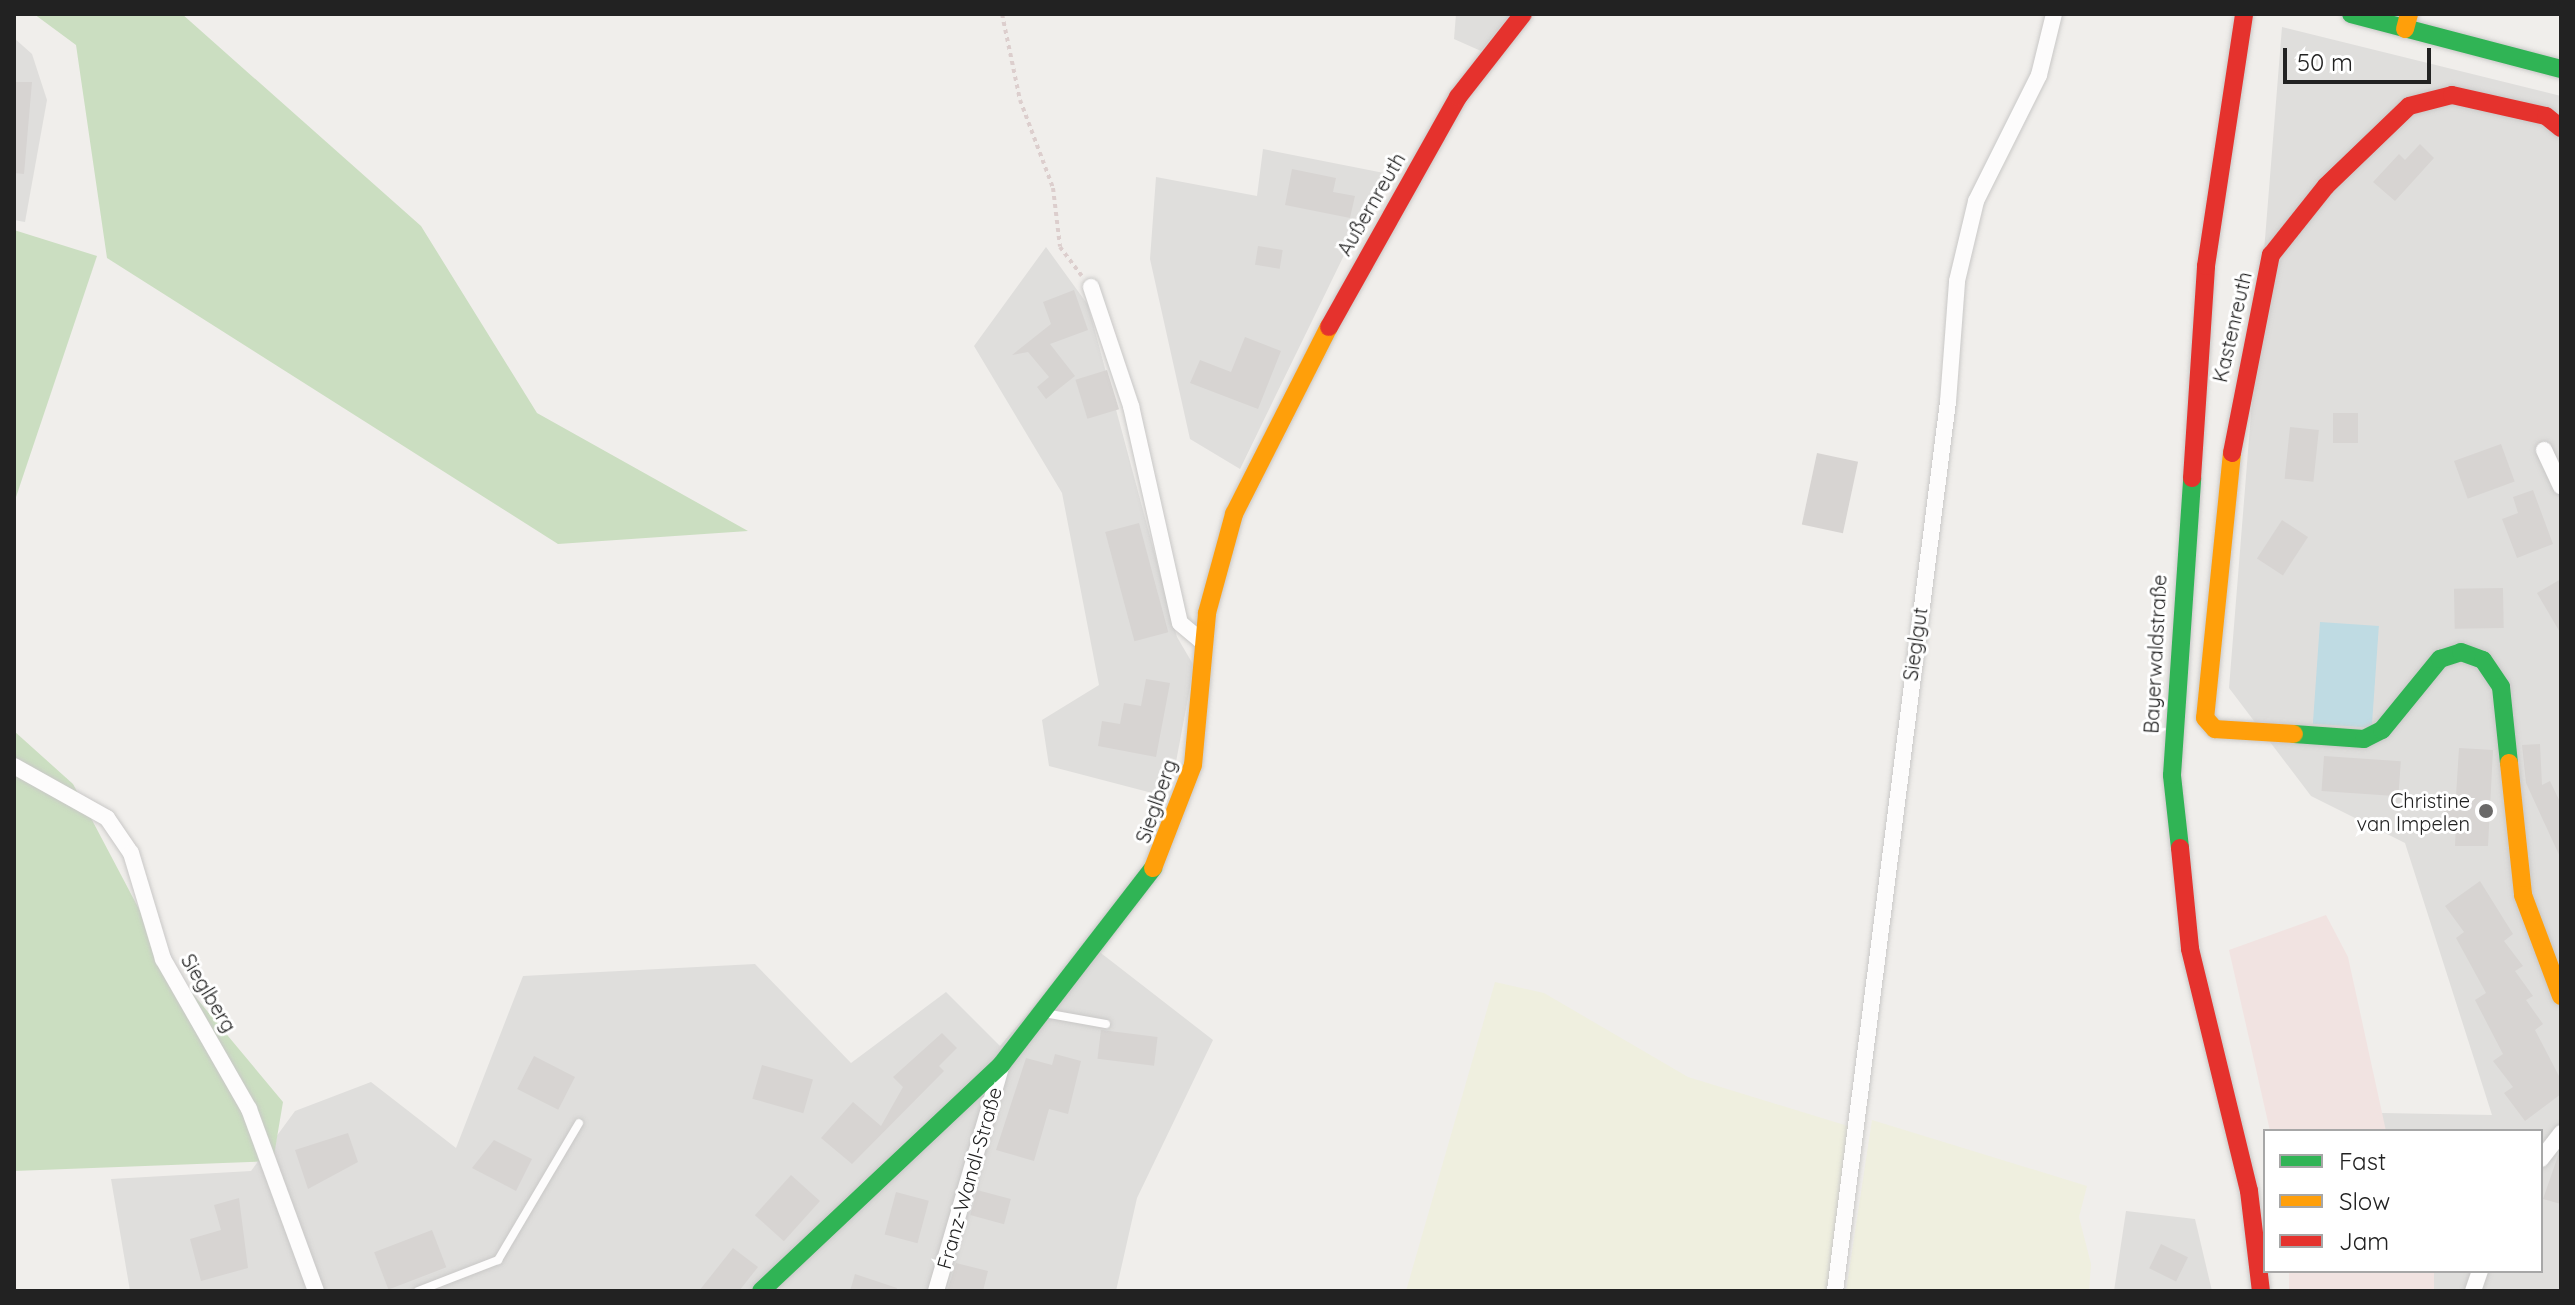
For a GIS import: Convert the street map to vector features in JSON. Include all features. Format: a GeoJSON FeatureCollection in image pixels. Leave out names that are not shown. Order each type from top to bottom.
{"type":"FeatureCollection","features":[{"type":"Feature","properties":{"kind":"street","name":"Außernreuth"},"geometry":{"type":"LineString","coordinates":[[1203,642],[1216,563],[1274,428],[1458,97],[1523,14]]}},
{"type":"Feature","properties":{"kind":"street","name":"Sieglgut"},"geometry":{"type":"LineString","coordinates":[[1835,1291],[1948,402],[1957,281],[1976,201],[2039,75],[2054,14]]}},
{"type":"Feature","properties":{"kind":"street","name":"Bayerwaldstraße"},"geometry":{"type":"LineString","coordinates":[[2244,14],[2206,266],[2172,775],[2190,949],[2249,1191],[2261,1291]]}},
{"type":"Feature","properties":{"kind":"street"},"geometry":{"type":"LineString","coordinates":[[2351,14],[2407,21],[2561,69]]}},
{"type":"Feature","properties":{"kind":"street","name":"Kastenreuth"},"geometry":{"type":"LineString","coordinates":[[2561,128],[2546,116],[2452,95],[2409,106],[2326,186],[2271,255],[2236,410],[2214,579],[2207,723],[2215,729],[2364,739],[2389,723],[2431,665],[2461,652],[2483,660],[2501,687],[2523,895],[2561,996]]}},
{"type":"Feature","properties":{"kind":"street"},"geometry":{"type":"LineString","coordinates":[[1091,287],[1131,406],[1180,623],[1203,642]]}},
{"type":"Feature","properties":{"kind":"street"},"geometry":{"type":"LineString","coordinates":[[2544,450],[2561,486]]}},
{"type":"Feature","properties":{"kind":"street","name":"Sieglberg"},"geometry":{"type":"LineString","coordinates":[[761,1291],[1001,1065],[1161,857],[1193,765],[1203,642]]}},
{"type":"Feature","properties":{"kind":"street","name":"Sieglberg"},"geometry":{"type":"LineString","coordinates":[[14,766],[107,818],[131,853],[163,959],[249,1109],[316,1291]]}},
{"type":"Feature","properties":{"kind":"street","name":"Franz-Wandl-Straße"},"geometry":{"type":"LineString","coordinates":[[936,1291],[1001,1065]]}},
{"type":"Feature","properties":{"kind":"street"},"geometry":{"type":"LineString","coordinates":[[2543,1156],[2561,1133]]}},
{"type":"Feature","properties":{"kind":"lane"},"geometry":{"type":"LineString","coordinates":[[1042,1013],[1106,1024]]}},
{"type":"Feature","properties":{"kind":"lane"},"geometry":{"type":"LineString","coordinates":[[418,1291],[498,1260],[579,1123]]}},
{"type":"Feature","properties":{"kind":"path"},"geometry":{"type":"LineString","coordinates":[[1002,14],[1020,100],[1053,188],[1060,247],[1091,287]]}},
{"type":"Feature","properties":{"kind":"shaded area"},"geometry":{"type":"Polygon","coordinates":[[[1456,14],[1511,14],[1481,51],[1454,39],[1456,14]]]}},
{"type":"Feature","properties":{"kind":"shaded area"},"geometry":{"type":"Polygon","coordinates":[[[2282,27],[2561,96],[2561,1291],[2291,1291],[2289,1273],[2543,1273],[2543,1129],[2280,1129],[2279,1111],[2492,1115],[2405,843],[2311,796],[2229,688],[2282,27]]]}},
{"type":"Feature","properties":{"kind":"shaded area"},"geometry":{"type":"Polygon","coordinates":[[[14,38],[32,54],[47,100],[25,222],[14,220],[14,38]]]}},
{"type":"Feature","properties":{"kind":"shaded area"},"geometry":{"type":"Polygon","coordinates":[[[1263,149],[1384,173],[1240,469],[1190,439],[1150,259],[1156,177],[1257,196],[1263,149]]]}},
{"type":"Feature","properties":{"kind":"shaded area"},"geometry":{"type":"Polygon","coordinates":[[[1046,247],[1088,305],[1177,637],[1194,666],[1173,778],[1156,794],[1049,766],[1042,720],[1099,685],[1062,493],[974,346],[1046,247]]]}},
{"type":"Feature","properties":{"kind":"shaded area"},"geometry":{"type":"Polygon","coordinates":[[[2326,915],[2348,957],[2386,1129],[2270,1129],[2229,950],[2326,915]]]}},
{"type":"Feature","properties":{"kind":"shaded area"},"geometry":{"type":"Polygon","coordinates":[[[1088,943],[1213,1040],[1137,1198],[1116,1291],[130,1291],[111,1179],[251,1171],[295,1111],[371,1082],[456,1148],[523,976],[755,964],[851,1063],[946,992],[1000,1046],[1088,943]]]}},
{"type":"Feature","properties":{"kind":"shaded area"},"geometry":{"type":"Polygon","coordinates":[[[2126,1211],[2195,1219],[2212,1291],[2114,1291],[2126,1211]]]}},
{"type":"Feature","properties":{"kind":"shaded area"},"geometry":{"type":"Polygon","coordinates":[[[2289,1273],[2434,1273],[2434,1291],[2289,1291],[2289,1273]]]}},
{"type":"Feature","properties":{"kind":"green space"},"geometry":{"type":"Polygon","coordinates":[[[34,14],[182,14],[421,226],[537,413],[748,531],[558,544],[107,258],[76,45],[34,14]]]}},
{"type":"Feature","properties":{"kind":"green space"},"geometry":{"type":"Polygon","coordinates":[[[14,230],[97,256],[14,503],[14,230]]]}},
{"type":"Feature","properties":{"kind":"green space"},"geometry":{"type":"Polygon","coordinates":[[[14,731],[73,784],[168,964],[283,1102],[273,1161],[14,1171],[14,731]]]}},
{"type":"Feature","properties":{"kind":"green space"},"geometry":{"type":"Polygon","coordinates":[[[1495,982],[1544,993],[1688,1077],[1851,1127],[1830,1291],[1406,1291],[1495,982]]]}},
{"type":"Feature","properties":{"kind":"green space"},"geometry":{"type":"Polygon","coordinates":[[[1872,1120],[2087,1186],[2079,1217],[2091,1264],[2089,1291],[1846,1291],[1872,1120]]]}},
{"type":"Feature","properties":{"kind":"water"},"geometry":{"type":"Polygon","coordinates":[[[2320,622],[2379,626],[2372,728],[2313,724],[2320,622]]]}},
{"type":"Feature","properties":{"kind":"building"},"geometry":{"type":"Polygon","coordinates":[[[14,82],[32,82],[24,174],[14,173],[14,82]]]}},
{"type":"Feature","properties":{"kind":"building"},"geometry":{"type":"Polygon","coordinates":[[[2420,144],[2434,158],[2395,201],[2373,182],[2399,154],[2405,160],[2420,144]]]}},
{"type":"Feature","properties":{"kind":"building"},"geometry":{"type":"Polygon","coordinates":[[[1292,169],[1336,178],[1333,192],[1355,196],[1350,218],[1285,205],[1292,169]]]}},
{"type":"Feature","properties":{"kind":"building"},"geometry":{"type":"Polygon","coordinates":[[[1258,246],[1283,250],[1280,269],[1255,265],[1258,246]]]}},
{"type":"Feature","properties":{"kind":"building"},"geometry":{"type":"Polygon","coordinates":[[[1074,290],[1088,330],[1050,344],[1075,376],[1046,399],[1037,387],[1049,377],[1028,352],[1012,355],[1051,324],[1043,302],[1074,290]]]}},
{"type":"Feature","properties":{"kind":"building"},"geometry":{"type":"Polygon","coordinates":[[[1245,337],[1281,351],[1258,409],[1190,383],[1200,360],[1231,372],[1245,337]]]}},
{"type":"Feature","properties":{"kind":"building"},"geometry":{"type":"Polygon","coordinates":[[[1107,370],[1119,409],[1087,419],[1075,380],[1107,370]]]}},
{"type":"Feature","properties":{"kind":"building"},"geometry":{"type":"Polygon","coordinates":[[[2333,413],[2358,413],[2358,443],[2333,443],[2333,413]]]}},
{"type":"Feature","properties":{"kind":"building"},"geometry":{"type":"Polygon","coordinates":[[[2290,427],[2319,430],[2313,482],[2285,479],[2290,427]]]}},
{"type":"Feature","properties":{"kind":"building"},"geometry":{"type":"Polygon","coordinates":[[[2501,444],[2515,482],[2468,499],[2454,461],[2501,444]]]}},
{"type":"Feature","properties":{"kind":"building"},"geometry":{"type":"Polygon","coordinates":[[[1817,453],[1858,462],[1843,533],[1802,524],[1817,453]]]}},
{"type":"Feature","properties":{"kind":"building"},"geometry":{"type":"Polygon","coordinates":[[[2533,490],[2553,544],[2517,558],[2502,519],[2518,513],[2513,497],[2533,490]]]}},
{"type":"Feature","properties":{"kind":"building"},"geometry":{"type":"Polygon","coordinates":[[[2282,520],[2308,537],[2283,575],[2257,559],[2282,520]]]}},
{"type":"Feature","properties":{"kind":"building"},"geometry":{"type":"Polygon","coordinates":[[[1139,523],[1168,632],[1134,641],[1105,532],[1139,523]]]}},
{"type":"Feature","properties":{"kind":"building"},"geometry":{"type":"Polygon","coordinates":[[[2561,579],[2561,634],[2537,593],[2561,579]]]}},
{"type":"Feature","properties":{"kind":"building"},"geometry":{"type":"Polygon","coordinates":[[[2503,588],[2504,628],[2455,629],[2454,589],[2503,588]]]}},
{"type":"Feature","properties":{"kind":"building"},"geometry":{"type":"Polygon","coordinates":[[[1146,679],[1170,683],[1156,757],[1098,746],[1102,721],[1120,724],[1124,703],[1141,706],[1146,679]]]}},
{"type":"Feature","properties":{"kind":"building"},"geometry":{"type":"Polygon","coordinates":[[[2540,744],[2542,785],[2550,781],[2561,804],[2561,859],[2526,783],[2522,745],[2540,744]]]}},
{"type":"Feature","properties":{"kind":"building"},"geometry":{"type":"Polygon","coordinates":[[[2459,748],[2493,750],[2488,846],[2455,846],[2456,821],[2444,821],[2444,796],[2456,796],[2459,748]]]}},
{"type":"Feature","properties":{"kind":"building"},"geometry":{"type":"Polygon","coordinates":[[[2324,756],[2401,761],[2398,796],[2322,791],[2324,756]]]}},
{"type":"Feature","properties":{"kind":"building"},"geometry":{"type":"Polygon","coordinates":[[[2480,881],[2513,934],[2504,941],[2523,966],[2515,971],[2533,996],[2526,1000],[2543,1024],[2535,1030],[2561,1080],[2561,1094],[2525,1121],[2504,1093],[2513,1087],[2493,1061],[2503,1054],[2475,1000],[2486,993],[2456,938],[2464,932],[2445,906],[2480,881]]]}},
{"type":"Feature","properties":{"kind":"building"},"geometry":{"type":"Polygon","coordinates":[[[1101,1030],[1158,1037],[1154,1066],[1097,1059],[1101,1030]]]}},
{"type":"Feature","properties":{"kind":"building"},"geometry":{"type":"Polygon","coordinates":[[[942,1033],[957,1048],[939,1066],[944,1071],[852,1164],[821,1138],[853,1102],[881,1126],[903,1087],[893,1077],[942,1033]]]}},
{"type":"Feature","properties":{"kind":"building"},"geometry":{"type":"Polygon","coordinates":[[[1055,1054],[1081,1061],[1068,1114],[1049,1109],[1034,1161],[996,1150],[1026,1058],[1052,1065],[1055,1054]]]}},
{"type":"Feature","properties":{"kind":"building"},"geometry":{"type":"Polygon","coordinates":[[[534,1056],[575,1077],[558,1110],[517,1089],[534,1056]]]}},
{"type":"Feature","properties":{"kind":"building"},"geometry":{"type":"Polygon","coordinates":[[[762,1065],[813,1080],[803,1113],[752,1099],[762,1065]]]}},
{"type":"Feature","properties":{"kind":"building"},"geometry":{"type":"Polygon","coordinates":[[[348,1133],[358,1162],[308,1189],[295,1150],[348,1133]]]}},
{"type":"Feature","properties":{"kind":"building"},"geometry":{"type":"Polygon","coordinates":[[[494,1140],[532,1159],[516,1191],[472,1168],[494,1140]]]}},
{"type":"Feature","properties":{"kind":"building"},"geometry":{"type":"Polygon","coordinates":[[[2561,1153],[2561,1204],[2543,1199],[2561,1153]]]}},
{"type":"Feature","properties":{"kind":"building"},"geometry":{"type":"Polygon","coordinates":[[[791,1175],[820,1201],[784,1241],[755,1215],[791,1175]]]}},
{"type":"Feature","properties":{"kind":"building"},"geometry":{"type":"Polygon","coordinates":[[[977,1190],[1011,1199],[1004,1224],[970,1215],[977,1190]]]}},
{"type":"Feature","properties":{"kind":"building"},"geometry":{"type":"Polygon","coordinates":[[[896,1192],[929,1201],[917,1243],[885,1235],[896,1192]]]}},
{"type":"Feature","properties":{"kind":"building"},"geometry":{"type":"Polygon","coordinates":[[[239,1198],[248,1268],[201,1281],[190,1239],[221,1230],[214,1205],[239,1198]]]}},
{"type":"Feature","properties":{"kind":"building"},"geometry":{"type":"Polygon","coordinates":[[[432,1230],[446,1267],[388,1290],[374,1252],[432,1230]]]}},
{"type":"Feature","properties":{"kind":"building"},"geometry":{"type":"Polygon","coordinates":[[[2161,1244],[2188,1257],[2176,1281],[2149,1268],[2161,1244]]]}},
{"type":"Feature","properties":{"kind":"building"},"geometry":{"type":"Polygon","coordinates":[[[733,1248],[758,1267],[739,1291],[699,1291],[733,1248]]]}},
{"type":"Feature","properties":{"kind":"building"},"geometry":{"type":"Polygon","coordinates":[[[956,1263],[988,1271],[983,1291],[947,1291],[956,1263]]]}},
{"type":"Feature","properties":{"kind":"building"},"geometry":{"type":"Polygon","coordinates":[[[855,1274],[897,1288],[896,1291],[850,1291],[855,1274]]]}},
{"type":"Feature","properties":{"kind":"traffic: fast"},"geometry":{"type":"LineString","coordinates":[[2351,14],[2561,69]]}},
{"type":"Feature","properties":{"kind":"traffic: fast"},"geometry":{"type":"LineString","coordinates":[[2180,848],[2172,775],[2192,478]]}},
{"type":"Feature","properties":{"kind":"traffic: fast"},"geometry":{"type":"LineString","coordinates":[[2294,734],[2364,739],[2382,730],[2440,659],[2461,652],[2483,660],[2501,687],[2509,763]]}},
{"type":"Feature","properties":{"kind":"traffic: fast"},"geometry":{"type":"LineString","coordinates":[[761,1291],[1001,1065],[1153,868]]}},
{"type":"Feature","properties":{"kind":"traffic: slow"},"geometry":{"type":"LineString","coordinates":[[2405,29],[2409,14]]}},
{"type":"Feature","properties":{"kind":"traffic: slow"},"geometry":{"type":"LineString","coordinates":[[1153,868],[1193,765],[1207,613],[1234,514],[1329,327]]}},
{"type":"Feature","properties":{"kind":"traffic: slow"},"geometry":{"type":"LineString","coordinates":[[2232,453],[2205,718],[2215,729],[2294,734]]}},
{"type":"Feature","properties":{"kind":"traffic: slow"},"geometry":{"type":"LineString","coordinates":[[2509,763],[2523,895],[2561,996]]}},
{"type":"Feature","properties":{"kind":"traffic: jam"},"geometry":{"type":"LineString","coordinates":[[1329,327],[1458,97],[1523,14]]}},
{"type":"Feature","properties":{"kind":"traffic: jam"},"geometry":{"type":"LineString","coordinates":[[2192,478],[2206,266],[2244,14]]}},
{"type":"Feature","properties":{"kind":"traffic: jam"},"geometry":{"type":"LineString","coordinates":[[2232,453],[2271,255],[2326,186],[2409,106],[2452,95],[2546,116],[2561,128]]}},
{"type":"Feature","properties":{"kind":"traffic: jam"},"geometry":{"type":"LineString","coordinates":[[2180,848],[2190,949],[2249,1191],[2261,1291]]}},
{"type":"Feature","properties":{"kind":"place","name":"Christine van Impelen"},"geometry":{"type":"Point","coordinates":[2486,811]}}]}
